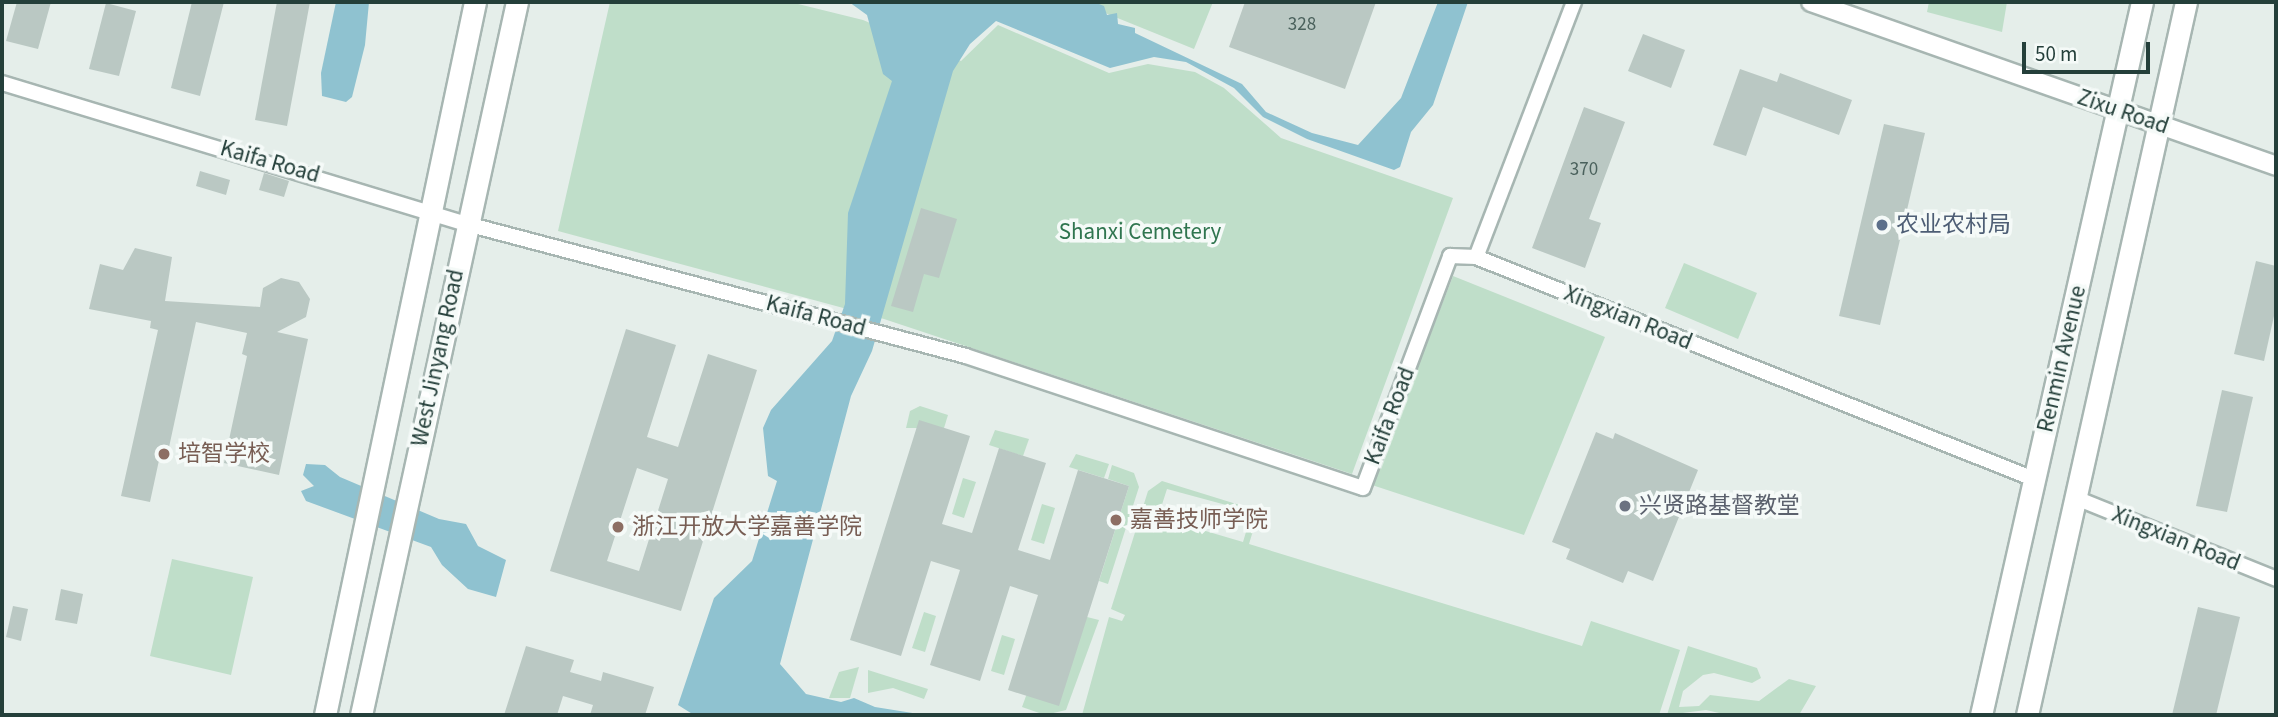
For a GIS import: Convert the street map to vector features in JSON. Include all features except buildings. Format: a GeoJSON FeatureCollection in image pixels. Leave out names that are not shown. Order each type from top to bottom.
{"type":"FeatureCollection","features":[{"type":"Feature","properties":{"kind":"main road","name":"West Jinyang Road"},"geometry":{"type":"LineString","coordinates":[[325,715],[475,2]]}},
{"type":"Feature","properties":{"kind":"main road","name":"West Jinyang Road"},"geometry":{"type":"LineString","coordinates":[[361,715],[517,2]]}},
{"type":"Feature","properties":{"kind":"main road","name":"Renmin Avenue"},"geometry":{"type":"LineString","coordinates":[[1981,715],[2142,2]]}},
{"type":"Feature","properties":{"kind":"main road","name":"Renmin Avenue"},"geometry":{"type":"LineString","coordinates":[[2027,715],[2186,2]]}},
{"type":"Feature","properties":{"kind":"street"},"geometry":{"type":"LineString","coordinates":[[1476,257],[1574,2]]}},
{"type":"Feature","properties":{"kind":"street","name":"Zixu Road"},"geometry":{"type":"LineString","coordinates":[[1811,2],[2276,166]]}},
{"type":"Feature","properties":{"kind":"street","name":"Kaifa Road"},"geometry":{"type":"LineString","coordinates":[[2,83],[430,209],[467,224],[966,356],[1363,488],[1450,256],[1476,257]]}},
{"type":"Feature","properties":{"kind":"street","name":"Xingxian Road"},"geometry":{"type":"LineString","coordinates":[[1476,257],[2035,479]]}},
{"type":"Feature","properties":{"kind":"street","name":"Xingxian Road"},"geometry":{"type":"LineString","coordinates":[[2076,498],[2276,579]]}},
{"type":"Feature","properties":{"kind":"green space","name":"Shanxi Cemetery"},"geometry":{"type":"Polygon","coordinates":[[[610,2],[790,2],[863,20],[961,61],[998,25],[1109,73],[1148,64],[1195,72],[1224,88],[1281,138],[1453,198],[1352,474],[884,319],[558,231],[610,2]]]}},
{"type":"Feature","properties":{"kind":"green space"},"geometry":{"type":"Polygon","coordinates":[[[1078,2],[1213,2],[1194,49],[1078,2]]]}},
{"type":"Feature","properties":{"kind":"green space"},"geometry":{"type":"Polygon","coordinates":[[[1929,2],[2007,2],[2002,32],[1927,12],[1929,2]]]}},
{"type":"Feature","properties":{"kind":"green space"},"geometry":{"type":"Polygon","coordinates":[[[1684,263],[1757,293],[1738,339],[1665,308],[1684,263]]]}},
{"type":"Feature","properties":{"kind":"green space"},"geometry":{"type":"Polygon","coordinates":[[[1453,276],[1605,337],[1524,535],[1372,485],[1453,276]]]}},
{"type":"Feature","properties":{"kind":"green space"},"geometry":{"type":"Polygon","coordinates":[[[920,406],[948,415],[944,428],[906,428],[910,411],[920,406]]]}},
{"type":"Feature","properties":{"kind":"green space"},"geometry":{"type":"Polygon","coordinates":[[[995,430],[1029,439],[1023,456],[989,445],[995,430]]]}},
{"type":"Feature","properties":{"kind":"green space"},"geometry":{"type":"Polygon","coordinates":[[[1076,454],[1109,464],[1104,478],[1069,467],[1076,454]]]}},
{"type":"Feature","properties":{"kind":"green space"},"geometry":{"type":"Polygon","coordinates":[[[1112,465],[1134,473],[1139,487],[1108,584],[1099,581],[1129,486],[1108,479],[1112,465]]]}},
{"type":"Feature","properties":{"kind":"green space"},"geometry":{"type":"Polygon","coordinates":[[[963,478],[976,482],[964,518],[952,514],[963,478]]]}},
{"type":"Feature","properties":{"kind":"green space"},"geometry":{"type":"Polygon","coordinates":[[[1162,481],[1259,511],[1249,544],[1582,646],[1591,621],[1680,650],[1659,715],[1082,715],[1109,617],[1122,621],[1125,615],[1111,609],[1148,491],[1162,481]],[[1167,489],[1158,517],[1243,542],[1252,512],[1167,489]]]}},
{"type":"Feature","properties":{"kind":"green space"},"geometry":{"type":"Polygon","coordinates":[[[1042,504],[1055,508],[1044,544],[1031,540],[1042,504]]]}},
{"type":"Feature","properties":{"kind":"green space"},"geometry":{"type":"Polygon","coordinates":[[[172,559],[253,577],[231,675],[150,656],[172,559]]]}},
{"type":"Feature","properties":{"kind":"green space"},"geometry":{"type":"Polygon","coordinates":[[[924,612],[936,616],[925,652],[912,648],[924,612]]]}},
{"type":"Feature","properties":{"kind":"green space"},"geometry":{"type":"Polygon","coordinates":[[[1087,617],[1099,620],[1066,710],[1045,715],[1022,707],[1026,696],[1087,617]]]}},
{"type":"Feature","properties":{"kind":"green space"},"geometry":{"type":"Polygon","coordinates":[[[1002,635],[1015,639],[1004,675],[991,671],[1002,635]]]}},
{"type":"Feature","properties":{"kind":"green space"},"geometry":{"type":"Polygon","coordinates":[[[1688,646],[1757,668],[1761,678],[1752,683],[1714,673],[1703,675],[1683,691],[1679,707],[1699,706],[1710,695],[1759,701],[1789,679],[1816,686],[1799,715],[1728,715],[1706,710],[1667,715],[1688,646]]]}},
{"type":"Feature","properties":{"kind":"green space"},"geometry":{"type":"Polygon","coordinates":[[[859,667],[850,698],[829,698],[839,672],[859,667]]]}},
{"type":"Feature","properties":{"kind":"green space"},"geometry":{"type":"Polygon","coordinates":[[[868,670],[928,689],[924,699],[893,688],[868,693],[868,670]]]}},
{"type":"Feature","properties":{"kind":"water"},"geometry":{"type":"Polygon","coordinates":[[[336,2],[369,2],[365,45],[352,97],[346,102],[322,96],[321,73],[336,2]]]}},
{"type":"Feature","properties":{"kind":"water"},"geometry":{"type":"Polygon","coordinates":[[[849,2],[1094,2],[1104,6],[1107,15],[1117,13],[1118,24],[1135,28],[1135,33],[1242,84],[1266,112],[1312,133],[1358,145],[1401,98],[1438,2],[1468,2],[1433,105],[1411,132],[1400,167],[1394,170],[1307,139],[1263,117],[1234,88],[1186,62],[1154,57],[1110,68],[996,21],[970,44],[953,71],[872,351],[851,396],[780,664],[806,694],[841,702],[854,698],[875,707],[925,715],[694,715],[678,705],[714,598],[752,561],[777,481],[768,476],[763,428],[771,410],[832,341],[845,304],[848,213],[892,81],[883,74],[867,15],[849,2]]]}},
{"type":"Feature","properties":{"kind":"water"},"geometry":{"type":"Polygon","coordinates":[[[306,464],[325,465],[340,477],[439,519],[466,524],[478,546],[506,560],[496,597],[468,589],[442,565],[431,547],[306,501],[301,491],[314,486],[303,475],[306,464]]]}},
{"type":"Feature","properties":{"kind":"place","name":"农业农村局"},"geometry":{"type":"Point","coordinates":[1882,225]}},
{"type":"Feature","properties":{"kind":"place","name":"培智学校"},"geometry":{"type":"Point","coordinates":[164,454]}},
{"type":"Feature","properties":{"kind":"place","name":"兴贤路基督教堂"},"geometry":{"type":"Point","coordinates":[1625,506]}},
{"type":"Feature","properties":{"kind":"place","name":"嘉善技师学院"},"geometry":{"type":"Point","coordinates":[1116,520]}},
{"type":"Feature","properties":{"kind":"place","name":"浙江开放大学嘉善学院"},"geometry":{"type":"Point","coordinates":[618,527]}}]}
